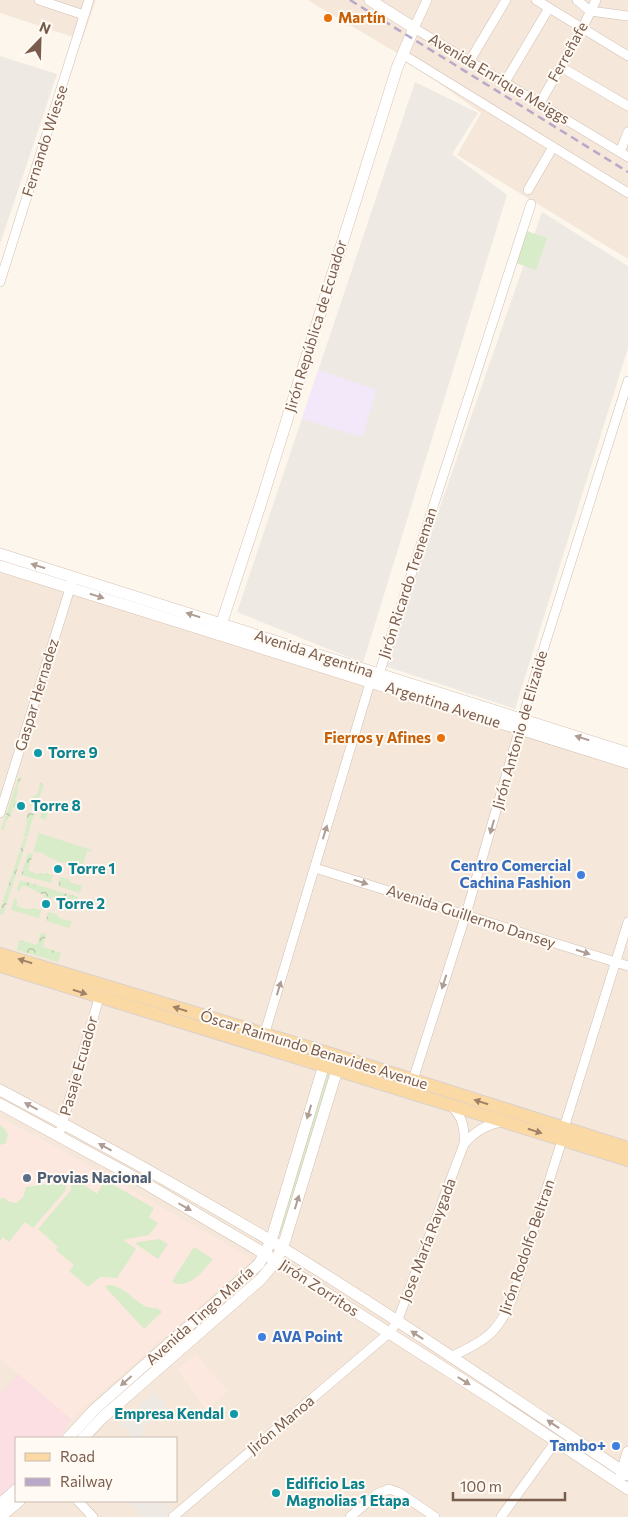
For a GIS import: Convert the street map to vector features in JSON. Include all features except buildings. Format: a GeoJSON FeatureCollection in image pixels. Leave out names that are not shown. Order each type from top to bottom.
{"type":"FeatureCollection","features":[{"type":"Feature","properties":{"kind":"main road","name":"Avenida Enrique Meiggs"},"geometry":{"type":"LineString","coordinates":[[373,1],[414,28]]}},
{"type":"Feature","properties":{"kind":"main road","name":"Jirón República de Ecuador"},"geometry":{"type":"LineString","coordinates":[[220,629],[402,54],[414,28]]}},
{"type":"Feature","properties":{"kind":"main road","name":"Avenida Argentina"},"geometry":{"type":"LineString","coordinates":[[0,554],[72,582],[375,679],[521,725],[628,753]]}},
{"type":"Feature","properties":{"kind":"main road"},"geometry":{"type":"LineString","coordinates":[[0,566],[72,582]]}},
{"type":"Feature","properties":{"kind":"main road","name":"Argentina Avenue"},"geometry":{"type":"LineString","coordinates":[[521,725],[628,763]]}},
{"type":"Feature","properties":{"kind":"main road","name":"Óscar Raimundo Benavides Avenue"},"geometry":{"type":"LineString","coordinates":[[0,954],[263,1040],[340,1063],[413,1080],[563,1134],[628,1160]]}},
{"type":"Feature","properties":{"kind":"main road"},"geometry":{"type":"LineString","coordinates":[[0,966],[99,998],[263,1040]]}},
{"type":"Feature","properties":{"kind":"main road","name":"Avenida Tingo María"},"geometry":{"type":"LineString","coordinates":[[69,1437],[95,1409],[248,1274],[265,1254],[271,1241],[326,1059]]}},
{"type":"Feature","properties":{"kind":"main road","name":"Óscar Raimundo Benavides Avenue"},"geometry":{"type":"LineString","coordinates":[[340,1063],[449,1104],[503,1121],[628,1148]]}},
{"type":"Feature","properties":{"kind":"main road","name":"Avenida Tingo María"},"geometry":{"type":"LineString","coordinates":[[84,1437],[99,1421],[261,1280],[276,1261],[282,1248],[340,1063]]}},
{"type":"Feature","properties":{"kind":"main road","name":"Jirón Zorritos"},"geometry":{"type":"LineString","coordinates":[[0,1090],[271,1241],[450,1357],[625,1482]]}},
{"type":"Feature","properties":{"kind":"main road","name":"Jirón Zorritos"},"geometry":{"type":"LineString","coordinates":[[0,1104],[59,1135],[265,1254],[556,1441],[625,1482]]}},
{"type":"Feature","properties":{"kind":"main road"},"geometry":{"type":"LineString","coordinates":[[625,1482],[628,1452]]}},
{"type":"Feature","properties":{"kind":"main road"},"geometry":{"type":"LineString","coordinates":[[0,1504],[15,1491]]}},
{"type":"Feature","properties":{"kind":"main road"},"geometry":{"type":"LineString","coordinates":[[0,1517],[18,1502]]}},
{"type":"Feature","properties":{"kind":"street"},"geometry":{"type":"LineString","coordinates":[[39,0],[84,15]]}},
{"type":"Feature","properties":{"kind":"street","name":"Fernando Wiesse"},"geometry":{"type":"LineString","coordinates":[[0,282],[89,0]]}},
{"type":"Feature","properties":{"kind":"street"},"geometry":{"type":"LineString","coordinates":[[414,28],[427,0]]}},
{"type":"Feature","properties":{"kind":"street"},"geometry":{"type":"LineString","coordinates":[[469,62],[506,0]]}},
{"type":"Feature","properties":{"kind":"street"},"geometry":{"type":"LineString","coordinates":[[536,0],[628,56]]}},
{"type":"Feature","properties":{"kind":"street"},"geometry":{"type":"LineString","coordinates":[[577,0],[590,11],[628,16]]}},
{"type":"Feature","properties":{"kind":"street","name":"Ferreñafe"},"geometry":{"type":"LineString","coordinates":[[540,104],[596,0]]}},
{"type":"Feature","properties":{"kind":"street"},"geometry":{"type":"LineString","coordinates":[[504,82],[549,8]]}},
{"type":"Feature","properties":{"kind":"street","name":"Avenida Enrique Meiggs"},"geometry":{"type":"LineString","coordinates":[[414,28],[624,155]]}},
{"type":"Feature","properties":{"kind":"street"},"geometry":{"type":"LineString","coordinates":[[402,54],[628,193]]}},
{"type":"Feature","properties":{"kind":"street"},"geometry":{"type":"LineString","coordinates":[[561,67],[628,106]]}},
{"type":"Feature","properties":{"kind":"street"},"geometry":{"type":"LineString","coordinates":[[624,155],[628,132]]}},
{"type":"Feature","properties":{"kind":"street"},"geometry":{"type":"LineString","coordinates":[[528,190],[552,147]]}},
{"type":"Feature","properties":{"kind":"street","name":"Jirón Ricardo Treneman"},"geometry":{"type":"LineString","coordinates":[[263,1040],[375,679],[530,204]]}},
{"type":"Feature","properties":{"kind":"street","name":"Jirón Antonio de Elizaide"},"geometry":{"type":"LineString","coordinates":[[413,1080],[466,914],[537,667],[628,381]]}},
{"type":"Feature","properties":{"kind":"street","name":"Gaspar Hernadez"},"geometry":{"type":"LineString","coordinates":[[0,813],[72,582]]}},
{"type":"Feature","properties":{"kind":"street","name":"Avenida Guillermo Dansey"},"geometry":{"type":"LineString","coordinates":[[315,868],[628,966]]}},
{"type":"Feature","properties":{"kind":"street","name":"Jirón Rodolfo Beltran"},"geometry":{"type":"LineString","coordinates":[[450,1357],[480,1342],[494,1331],[505,1317],[512,1300],[628,922]]}},
{"type":"Feature","properties":{"kind":"street","name":"Pasaje Ecuador"},"geometry":{"type":"LineString","coordinates":[[59,1135],[99,998]]}},
{"type":"Feature","properties":{"kind":"street","name":"Jose María Raygada"},"geometry":{"type":"LineString","coordinates":[[389,1334],[397,1322],[464,1144],[463,1124],[457,1112],[449,1104]]}},
{"type":"Feature","properties":{"kind":"street","name":"Jose María Raygada"},"geometry":{"type":"LineString","coordinates":[[464,1144],[485,1126],[503,1121]]}},
{"type":"Feature","properties":{"kind":"street","name":"Jirón Manoa"},"geometry":{"type":"LineString","coordinates":[[173,1517],[389,1334]]}},
{"type":"Feature","properties":{"kind":"street"},"geometry":{"type":"LineString","coordinates":[[501,1517],[556,1441]]}},
{"type":"Feature","properties":{"kind":"street"},"geometry":{"type":"LineString","coordinates":[[350,1517],[376,1494],[389,1489],[400,1493],[435,1517]]}},
{"type":"Feature","properties":{"kind":"street"},"geometry":{"type":"LineString","coordinates":[[79,1502],[88,1515]]}},
{"type":"Feature","properties":{"kind":"shaded area"},"geometry":{"type":"Polygon","coordinates":[[[0,0],[96,0],[82,40],[0,13],[0,0]]]}},
{"type":"Feature","properties":{"kind":"shaded area"},"geometry":{"type":"Polygon","coordinates":[[[307,0],[628,0],[628,259],[457,155],[481,113],[394,51],[307,0]]]}},
{"type":"Feature","properties":{"kind":"shaded area"},"geometry":{"type":"Polygon","coordinates":[[[0,56],[57,74],[0,244],[0,56]]]}},
{"type":"Feature","properties":{"kind":"shaded area"},"geometry":{"type":"Polygon","coordinates":[[[415,82],[478,113],[452,154],[507,195],[363,663],[237,612],[415,82]]]}},
{"type":"Feature","properties":{"kind":"shaded area"},"geometry":{"type":"Polygon","coordinates":[[[542,212],[628,266],[628,348],[515,709],[385,666],[542,212]]]}},
{"type":"Feature","properties":{"kind":"shaded area"},"geometry":{"type":"Polygon","coordinates":[[[318,370],[377,390],[362,437],[302,419],[318,370]]]}},
{"type":"Feature","properties":{"kind":"shaded area"},"geometry":{"type":"Polygon","coordinates":[[[0,560],[628,759],[628,1517],[0,1517],[0,560]]]}},
{"type":"Feature","properties":{"kind":"shaded area"},"geometry":{"type":"Polygon","coordinates":[[[0,1118],[47,1142],[249,1257],[250,1262],[71,1419],[0,1358],[0,1118]]]}},
{"type":"Feature","properties":{"kind":"shaded area"},"geometry":{"type":"Polygon","coordinates":[[[196,1355],[228,1391],[206,1409],[177,1369],[196,1355]]]}},
{"type":"Feature","properties":{"kind":"shaded area"},"geometry":{"type":"Polygon","coordinates":[[[18,1374],[71,1419],[61,1437],[15,1437],[15,1484],[0,1497],[0,1395],[18,1374]]]}},
{"type":"Feature","properties":{"kind":"shaded area"},"geometry":{"type":"Polygon","coordinates":[[[155,1392],[167,1406],[140,1431],[146,1437],[132,1437],[133,1436],[121,1423],[155,1392]]]}},
{"type":"Feature","properties":{"kind":"shaded area"},"geometry":{"type":"Polygon","coordinates":[[[128,1502],[163,1502],[171,1511],[162,1517],[141,1517],[128,1502]]]}},
{"type":"Feature","properties":{"kind":"green space"},"geometry":{"type":"Polygon","coordinates":[[[527,231],[547,238],[536,270],[516,263],[527,231]]]}},
{"type":"Feature","properties":{"kind":"green space"},"geometry":{"type":"Polygon","coordinates":[[[19,777],[22,777],[17,787],[18,792],[15,800],[17,801],[15,808],[13,808],[10,817],[6,821],[4,831],[1,829],[19,777]]]}},
{"type":"Feature","properties":{"kind":"green space"},"geometry":{"type":"Polygon","coordinates":[[[40,783],[44,784],[36,807],[30,805],[33,796],[38,793],[40,783]]]}},
{"type":"Feature","properties":{"kind":"green space"},"geometry":{"type":"Polygon","coordinates":[[[44,802],[50,804],[46,820],[40,818],[44,802]]]}},
{"type":"Feature","properties":{"kind":"green space"},"geometry":{"type":"Polygon","coordinates":[[[28,812],[34,814],[27,838],[23,836],[28,812]]]}},
{"type":"Feature","properties":{"kind":"green space"},"geometry":{"type":"Polygon","coordinates":[[[39,833],[92,850],[91,852],[87,851],[83,864],[57,862],[57,860],[43,853],[33,852],[39,833]]]}},
{"type":"Feature","properties":{"kind":"green space"},"geometry":{"type":"Polygon","coordinates":[[[24,838],[27,839],[3,915],[0,914],[0,910],[24,838]]]}},
{"type":"Feature","properties":{"kind":"green space"},"geometry":{"type":"Polygon","coordinates":[[[28,853],[33,854],[28,870],[37,874],[53,875],[51,883],[21,875],[28,853]]]}},
{"type":"Feature","properties":{"kind":"green space"},"geometry":{"type":"Polygon","coordinates":[[[60,877],[69,879],[69,881],[77,885],[82,885],[80,893],[58,886],[60,877]]]}},
{"type":"Feature","properties":{"kind":"green space"},"geometry":{"type":"Polygon","coordinates":[[[20,880],[78,897],[77,903],[66,898],[52,897],[51,899],[44,897],[45,895],[25,886],[21,887],[20,891],[17,890],[20,880]]]}},
{"type":"Feature","properties":{"kind":"green space"},"geometry":{"type":"Polygon","coordinates":[[[14,899],[18,900],[16,905],[21,908],[41,910],[39,918],[11,910],[14,899]]]}},
{"type":"Feature","properties":{"kind":"green space"},"geometry":{"type":"Polygon","coordinates":[[[48,912],[57,914],[60,919],[72,921],[69,928],[46,921],[48,912]]]}},
{"type":"Feature","properties":{"kind":"green space"},"geometry":{"type":"Polygon","coordinates":[[[41,933],[46,934],[43,947],[61,953],[58,962],[17,950],[19,940],[37,945],[41,933]]]}},
{"type":"Feature","properties":{"kind":"green space"},"geometry":{"type":"Polygon","coordinates":[[[326,1072],[330,1074],[282,1234],[277,1232],[326,1072]]]}},
{"type":"Feature","properties":{"kind":"green space"},"geometry":{"type":"Polygon","coordinates":[[[0,1125],[8,1134],[6,1143],[0,1145],[0,1125]]]}},
{"type":"Feature","properties":{"kind":"green space"},"geometry":{"type":"Polygon","coordinates":[[[59,1172],[65,1175],[66,1190],[33,1228],[25,1222],[9,1242],[3,1237],[0,1241],[0,1200],[2,1197],[16,1203],[23,1197],[26,1187],[60,1182],[59,1172]]]}},
{"type":"Feature","properties":{"kind":"green space"},"geometry":{"type":"Polygon","coordinates":[[[71,1175],[97,1194],[105,1180],[154,1208],[149,1217],[158,1223],[149,1235],[123,1240],[136,1249],[117,1278],[100,1277],[88,1287],[69,1271],[74,1265],[56,1250],[58,1247],[38,1229],[71,1190],[71,1175]]]}},
{"type":"Feature","properties":{"kind":"green space"},"geometry":{"type":"Polygon","coordinates":[[[159,1239],[168,1244],[158,1259],[136,1244],[137,1242],[159,1239]]]}},
{"type":"Feature","properties":{"kind":"green space"},"geometry":{"type":"Polygon","coordinates":[[[194,1247],[213,1259],[191,1281],[180,1284],[174,1283],[172,1281],[194,1247]]]}},
{"type":"Feature","properties":{"kind":"green space"},"geometry":{"type":"Polygon","coordinates":[[[107,1285],[124,1290],[147,1307],[157,1308],[162,1312],[144,1329],[105,1287],[107,1285]]]}},
{"type":"Feature","properties":{"kind":"railway"},"geometry":{"type":"LineString","coordinates":[[350,0],[628,172]]}},
{"type":"Feature","properties":{"kind":"place","name":"Martín"},"geometry":{"type":"Point","coordinates":[328,18]}},
{"type":"Feature","properties":{"kind":"place","name":"Fierros y Afines"},"geometry":{"type":"Point","coordinates":[441,738]}},
{"type":"Feature","properties":{"kind":"place","name":"Torre 9"},"geometry":{"type":"Point","coordinates":[38,753]}},
{"type":"Feature","properties":{"kind":"place","name":"Torre 8"},"geometry":{"type":"Point","coordinates":[21,806]}},
{"type":"Feature","properties":{"kind":"place","name":"Torre 1"},"geometry":{"type":"Point","coordinates":[58,869]}},
{"type":"Feature","properties":{"kind":"place","name":"Centro Comercial Cachina Fashion"},"geometry":{"type":"Point","coordinates":[581,875]}},
{"type":"Feature","properties":{"kind":"place","name":"Torre 2"},"geometry":{"type":"Point","coordinates":[46,904]}},
{"type":"Feature","properties":{"kind":"place","name":"Provias Nacional"},"geometry":{"type":"Point","coordinates":[27,1178]}},
{"type":"Feature","properties":{"kind":"place","name":"AVA Point"},"geometry":{"type":"Point","coordinates":[262,1337]}},
{"type":"Feature","properties":{"kind":"place","name":"Empresa Kendal"},"geometry":{"type":"Point","coordinates":[234,1414]}},
{"type":"Feature","properties":{"kind":"place","name":"Tambo+"},"geometry":{"type":"Point","coordinates":[616,1446]}},
{"type":"Feature","properties":{"kind":"place","name":"Edificio Las Magnolias 1 Etapa"},"geometry":{"type":"Point","coordinates":[276,1493]}}]}
